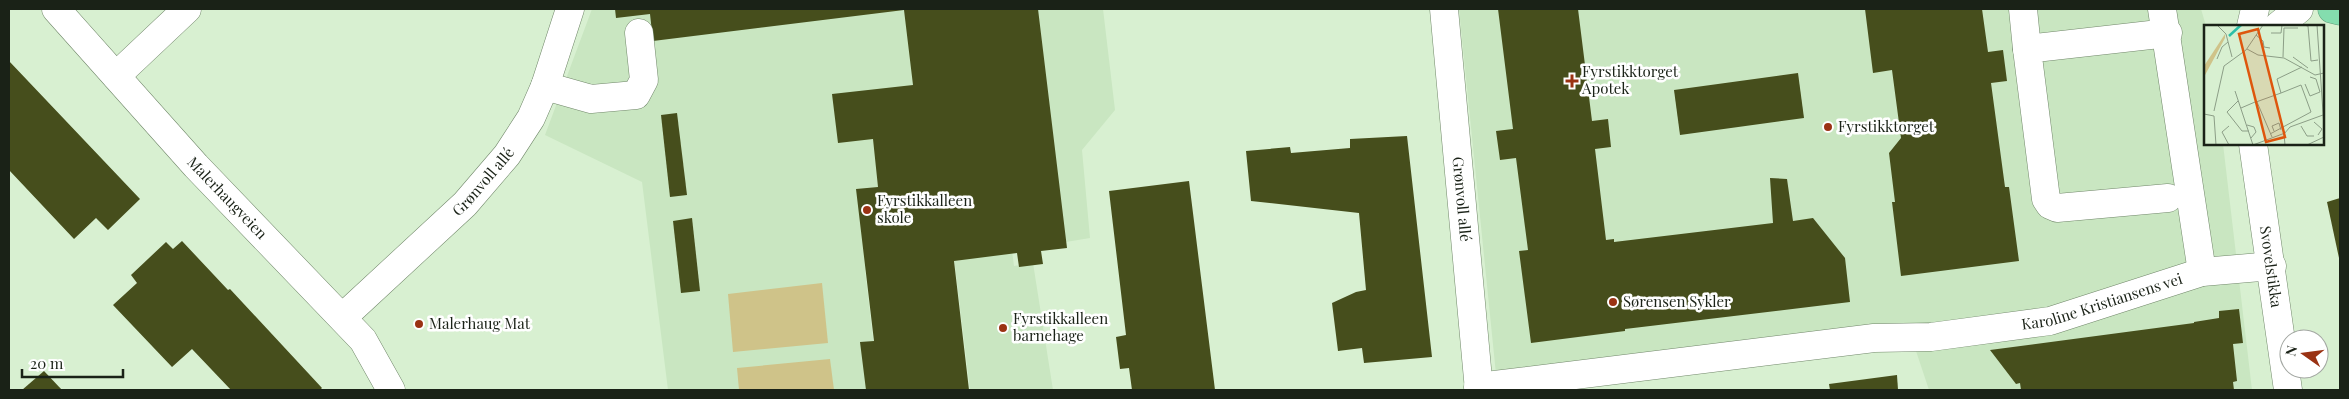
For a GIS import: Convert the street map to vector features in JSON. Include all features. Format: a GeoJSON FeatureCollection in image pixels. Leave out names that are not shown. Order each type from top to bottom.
{"type":"FeatureCollection","features":[{"type":"Feature","properties":{"kind":"highway"},"geometry":{"type":"LineString","coordinates":[[2332,9],[2340,11]]}},
{"type":"Feature","properties":{"kind":"street","name":"Malerhaugveien"},"geometry":{"type":"LineString","coordinates":[[56,9],[196,166],[343,317],[363,340],[391,390]]}},
{"type":"Feature","properties":{"kind":"street"},"geometry":{"type":"LineString","coordinates":[[116,76],[187,9]]}},
{"type":"Feature","properties":{"kind":"street","name":"Grønvoll allé"},"geometry":{"type":"LineString","coordinates":[[343,317],[486,181],[519,139],[531,118],[545,86],[570,9]]}},
{"type":"Feature","properties":{"kind":"street","name":"Grønvoll allé"},"geometry":{"type":"LineString","coordinates":[[1444,9],[1479,389]]}},
{"type":"Feature","properties":{"kind":"street"},"geometry":{"type":"LineString","coordinates":[[2023,9],[2046,199],[2050,205],[2057,208],[2168,198]]}},
{"type":"Feature","properties":{"kind":"street"},"geometry":{"type":"LineString","coordinates":[[2251,25],[2255,9]]}},
{"type":"Feature","properties":{"kind":"street"},"geometry":{"type":"LineString","coordinates":[[2279,25],[2300,9]]}},
{"type":"Feature","properties":{"kind":"street"},"geometry":{"type":"LineString","coordinates":[[2027,49],[2164,15],[2202,272]]}},
{"type":"Feature","properties":{"kind":"street"},"geometry":{"type":"LineString","coordinates":[[545,86],[591,99],[636,94],[644,80],[639,33]]}},
{"type":"Feature","properties":{"kind":"street","name":"Svovelstikka"},"geometry":{"type":"LineString","coordinates":[[2254,145],[2288,390]]}},
{"type":"Feature","properties":{"kind":"street","name":"Karoline Kristiansens vei"},"geometry":{"type":"LineString","coordinates":[[1479,389],[1874,338],[1930,337],[2050,321],[2202,272],[2272,266]]}},
{"type":"Feature","properties":{"kind":"shaded area","name":"Fyrstikkalleen skole"},"geometry":{"type":"Polygon","coordinates":[[[592,9],[1103,9],[1115,110],[1082,150],[1090,238],[1012,251],[1014,266],[1033,263],[1053,390],[970,390],[954,258],[865,270],[879,390],[668,390],[642,182],[545,135],[592,9]]]}},
{"type":"Feature","properties":{"kind":"shaded area"},"geometry":{"type":"Polygon","coordinates":[[[1459,9],[2201,9],[2206,25],[2204,25],[2204,145],[2223,145],[2252,390],[1929,390],[1912,339],[1496,374],[1459,9]]]}},
{"type":"Feature","properties":{"kind":"shaded area"},"geometry":{"type":"Polygon","coordinates":[[[822,283],[828,343],[733,352],[728,294],[822,283]]]}},
{"type":"Feature","properties":{"kind":"shaded area"},"geometry":{"type":"Polygon","coordinates":[[[830,359],[834,390],[739,390],[737,368],[830,359]]]}},
{"type":"Feature","properties":{"kind":"building"},"geometry":{"type":"Polygon","coordinates":[[[615,9],[1038,9],[1067,248],[1041,251],[1043,264],[1019,267],[1017,253],[954,261],[969,390],[866,390],[860,342],[874,341],[856,189],[878,187],[873,139],[838,143],[832,94],[913,85],[904,10],[653,41],[650,14],[616,18],[615,9]]]}},
{"type":"Feature","properties":{"kind":"building"},"geometry":{"type":"Polygon","coordinates":[[[1498,9],[1578,9],[1592,121],[1608,119],[1611,147],[1595,149],[1606,240],[1614,239],[1614,242],[1773,223],[1770,178],[1787,179],[1793,221],[1813,218],[1845,258],[1850,302],[1625,329],[1625,331],[1531,343],[1519,251],[1528,250],[1516,158],[1500,160],[1496,131],[1513,129],[1498,9]]]}},
{"type":"Feature","properties":{"kind":"building"},"geometry":{"type":"Polygon","coordinates":[[[1865,9],[1982,9],[1988,52],[2003,50],[2007,81],[1991,83],[2005,187],[2009,187],[2019,261],[1901,276],[1892,202],[1895,202],[1889,153],[1901,138],[1892,70],[1873,73],[1865,9]]]}},
{"type":"Feature","properties":{"kind":"building"},"geometry":{"type":"Polygon","coordinates":[[[9,61],[140,199],[108,230],[96,218],[74,239],[9,170],[9,61]]]}},
{"type":"Feature","properties":{"kind":"building"},"geometry":{"type":"Polygon","coordinates":[[[1798,73],[1804,118],[1680,135],[1674,90],[1798,73]]]}},
{"type":"Feature","properties":{"kind":"building"},"geometry":{"type":"Polygon","coordinates":[[[677,113],[687,195],[670,197],[661,115],[677,113]]]}},
{"type":"Feature","properties":{"kind":"building"},"geometry":{"type":"Polygon","coordinates":[[[1407,136],[1432,357],[1364,363],[1362,348],[1338,351],[1332,303],[1356,292],[1366,290],[1359,213],[1251,201],[1246,151],[1290,147],[1291,153],[1350,148],[1350,139],[1407,136]]]}},
{"type":"Feature","properties":{"kind":"building"},"geometry":{"type":"Polygon","coordinates":[[[1189,181],[1215,390],[1132,390],[1129,368],[1120,369],[1116,337],[1126,335],[1109,191],[1189,181]]]}},
{"type":"Feature","properties":{"kind":"building"},"geometry":{"type":"Polygon","coordinates":[[[2340,198],[2340,257],[2339,258],[2327,202],[2340,198]]]}},
{"type":"Feature","properties":{"kind":"building"},"geometry":{"type":"Polygon","coordinates":[[[692,218],[700,291],[681,293],[673,221],[692,218]]]}},
{"type":"Feature","properties":{"kind":"building"},"geometry":{"type":"Polygon","coordinates":[[[182,241],[228,290],[230,289],[322,388],[320,390],[231,390],[192,349],[172,367],[113,305],[137,283],[131,275],[166,242],[173,249],[182,241]]]}},
{"type":"Feature","properties":{"kind":"building"},"geometry":{"type":"Polygon","coordinates":[[[2239,309],[2243,343],[2233,344],[2237,381],[2233,382],[2234,390],[2021,390],[2020,383],[2016,384],[1990,350],[2194,323],[2219,318],[2219,311],[2239,309]]]}},
{"type":"Feature","properties":{"kind":"building"},"geometry":{"type":"Polygon","coordinates":[[[44,371],[62,390],[22,390],[44,371]]]}},
{"type":"Feature","properties":{"kind":"building"},"geometry":{"type":"Polygon","coordinates":[[[1897,375],[1898,390],[1830,390],[1829,384],[1897,375]]]}},
{"type":"Feature","properties":{"kind":"place","name":"Fyrstikktorget Apotek"},"geometry":{"type":"Point","coordinates":[1572,81]}},
{"type":"Feature","properties":{"kind":"place","name":"Fyrstikktorget"},"geometry":{"type":"Point","coordinates":[1828,127]}},
{"type":"Feature","properties":{"kind":"place","name":"Fyrstikkalleen skole"},"geometry":{"type":"Point","coordinates":[867,210]}},
{"type":"Feature","properties":{"kind":"place","name":"Sørensen Sykler"},"geometry":{"type":"Point","coordinates":[1613,302]}},
{"type":"Feature","properties":{"kind":"place","name":"Malerhaug Mat"},"geometry":{"type":"Point","coordinates":[419,324]}},
{"type":"Feature","properties":{"kind":"place","name":"Fyrstikkalleen barnehage"},"geometry":{"type":"Point","coordinates":[1003,328]}}]}
